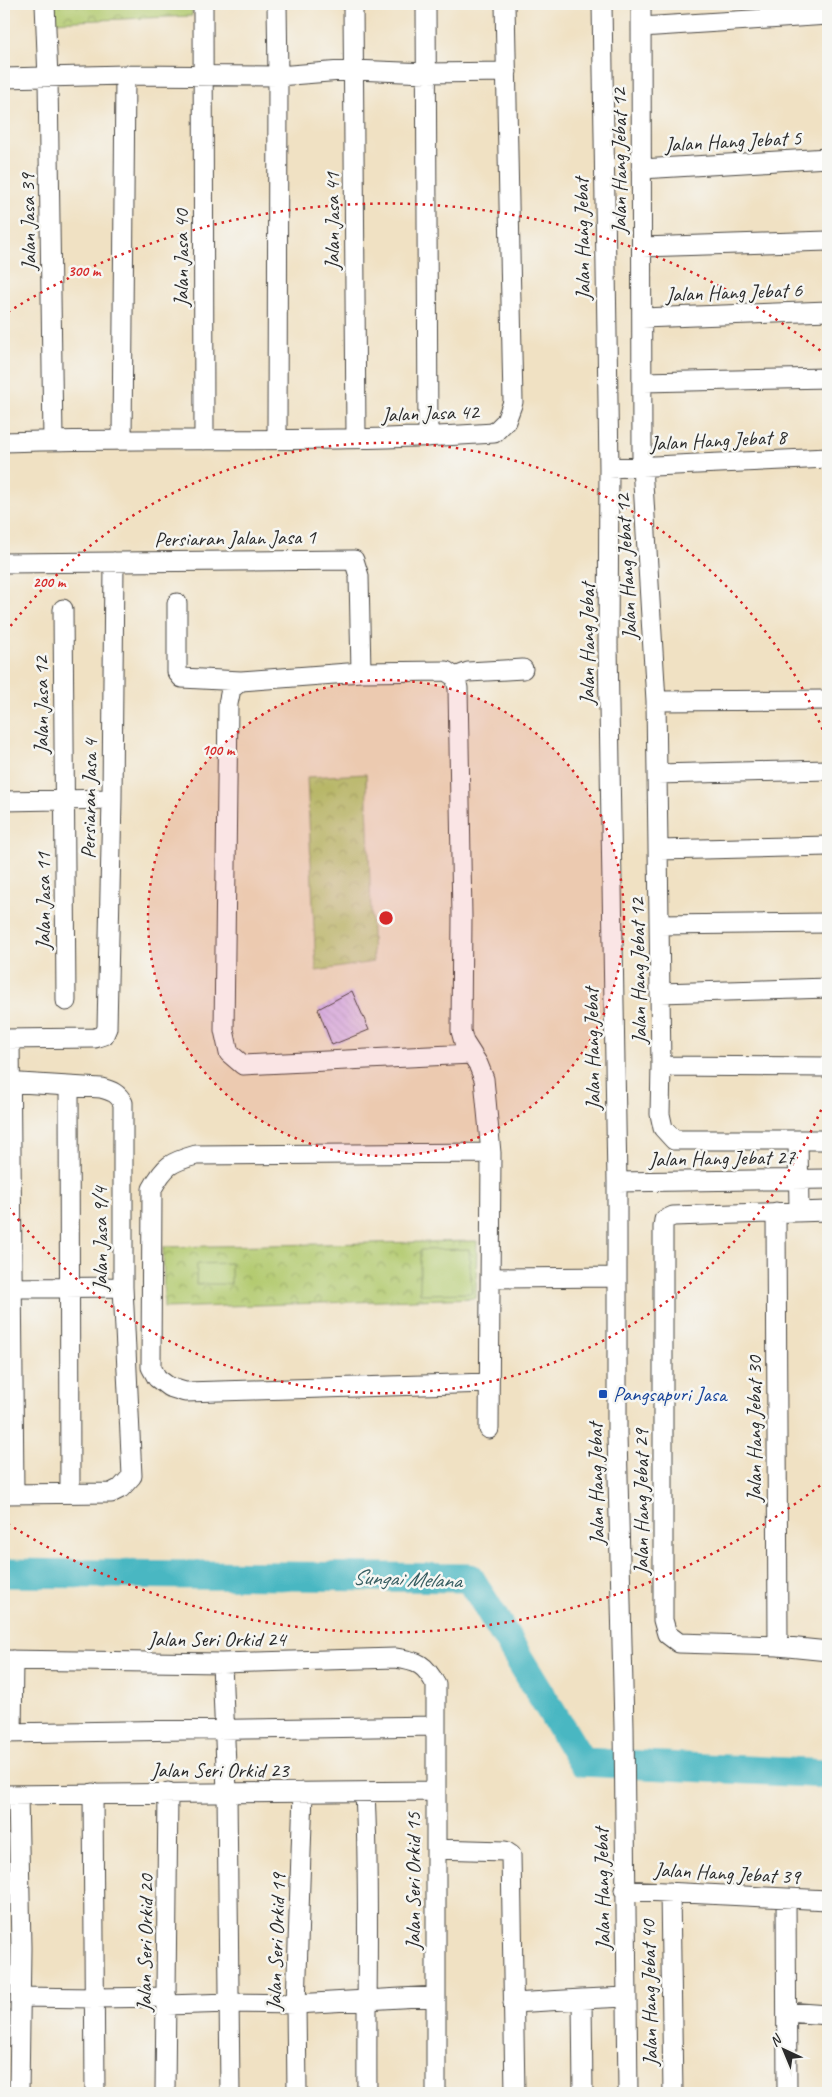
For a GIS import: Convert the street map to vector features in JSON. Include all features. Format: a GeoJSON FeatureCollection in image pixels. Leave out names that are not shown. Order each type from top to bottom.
{"type":"FeatureCollection","features":[{"type":"Feature","properties":{"kind":"street","name":"Jalan Jasa 39"},"geometry":{"type":"LineString","coordinates":[[45,4],[48,79],[53,440]]}},
{"type":"Feature","properties":{"kind":"street","name":"Jalan Jasa 40"},"geometry":{"type":"LineString","coordinates":[[203,4],[204,440]]}},
{"type":"Feature","properties":{"kind":"street"},"geometry":{"type":"LineString","coordinates":[[277,4],[278,439]]}},
{"type":"Feature","properties":{"kind":"street","name":"Jalan Jasa 41"},"geometry":{"type":"LineString","coordinates":[[353,4],[356,438]]}},
{"type":"Feature","properties":{"kind":"street"},"geometry":{"type":"LineString","coordinates":[[426,4],[428,437]]}},
{"type":"Feature","properties":{"kind":"street","name":"Jalan Jasa 42"},"geometry":{"type":"LineString","coordinates":[[4,442],[122,439],[204,440],[428,437],[494,433],[506,421],[513,402],[505,4]]}},
{"type":"Feature","properties":{"kind":"street","name":"Jalan Hang Jebat"},"geometry":{"type":"LineString","coordinates":[[602,4],[609,468],[608,646],[617,1182],[617,1435],[624,1727],[623,1818],[628,2093]]}},
{"type":"Feature","properties":{"kind":"street","name":"Jalan Hang Jebat 12"},"geometry":{"type":"LineString","coordinates":[[641,4],[642,466],[656,701],[662,1066],[660,1114],[663,1128],[674,1140],[798,1140]]}},
{"type":"Feature","properties":{"kind":"street"},"geometry":{"type":"LineString","coordinates":[[641,27],[828,15]]}},
{"type":"Feature","properties":{"kind":"street"},"geometry":{"type":"LineString","coordinates":[[4,78],[48,79],[126,75],[278,76],[354,70],[426,73],[507,72]]}},
{"type":"Feature","properties":{"kind":"street"},"geometry":{"type":"LineString","coordinates":[[122,439],[126,75]]}},
{"type":"Feature","properties":{"kind":"street","name":"Jalan Hang Jebat 5"},"geometry":{"type":"LineString","coordinates":[[641,169],[828,158]]}},
{"type":"Feature","properties":{"kind":"street"},"geometry":{"type":"LineString","coordinates":[[642,247],[828,241]]}},
{"type":"Feature","properties":{"kind":"street","name":"Jalan Hang Jebat 6"},"geometry":{"type":"LineString","coordinates":[[642,318],[828,311]]}},
{"type":"Feature","properties":{"kind":"street"},"geometry":{"type":"LineString","coordinates":[[643,382],[828,378]]}},
{"type":"Feature","properties":{"kind":"street","name":"Jalan Hang Jebat 8"},"geometry":{"type":"LineString","coordinates":[[609,468],[828,458]]}},
{"type":"Feature","properties":{"kind":"street","name":"Persiaran Jalan Jasa 1"},"geometry":{"type":"LineString","coordinates":[[4,563],[354,560],[359,576],[361,672]]}},
{"type":"Feature","properties":{"kind":"street","name":"Persiaran Jasa 4"},"geometry":{"type":"LineString","coordinates":[[7,1039],[95,1038],[104,1036],[107,1028],[112,799],[114,562]]}},
{"type":"Feature","properties":{"kind":"street"},"geometry":{"type":"LineString","coordinates":[[177,603],[177,672],[182,678],[241,681],[361,672],[446,671],[455,677],[458,688],[462,916],[461,1031],[464,1042],[478,1064],[484,1079],[491,1153],[489,1428]]}},
{"type":"Feature","properties":{"kind":"street","name":"Jalan Jasa 12"},"geometry":{"type":"LineString","coordinates":[[63,609],[65,801]]}},
{"type":"Feature","properties":{"kind":"street"},"geometry":{"type":"LineString","coordinates":[[455,677],[468,672],[523,669]]}},
{"type":"Feature","properties":{"kind":"street"},"geometry":{"type":"LineString","coordinates":[[241,681],[231,689],[228,704],[224,1030],[229,1053],[244,1064],[471,1054]]}},
{"type":"Feature","properties":{"kind":"street"},"geometry":{"type":"LineString","coordinates":[[656,701],[828,700]]}},
{"type":"Feature","properties":{"kind":"street"},"geometry":{"type":"LineString","coordinates":[[657,774],[828,770]]}},
{"type":"Feature","properties":{"kind":"street"},"geometry":{"type":"LineString","coordinates":[[4,801],[112,799]]}},
{"type":"Feature","properties":{"kind":"street","name":"Jalan Jasa 11"},"geometry":{"type":"LineString","coordinates":[[65,801],[66,1000]]}},
{"type":"Feature","properties":{"kind":"street"},"geometry":{"type":"LineString","coordinates":[[659,850],[828,846]]}},
{"type":"Feature","properties":{"kind":"street"},"geometry":{"type":"LineString","coordinates":[[659,925],[828,923]]}},
{"type":"Feature","properties":{"kind":"street"},"geometry":{"type":"LineString","coordinates":[[660,993],[828,988]]}},
{"type":"Feature","properties":{"kind":"street"},"geometry":{"type":"LineString","coordinates":[[7,1039],[9,1494],[70,1492],[69,1086]]}},
{"type":"Feature","properties":{"kind":"street"},"geometry":{"type":"LineString","coordinates":[[662,1066],[828,1067]]}},
{"type":"Feature","properties":{"kind":"street","name":"Jalan Jasa 9/4"},"geometry":{"type":"LineString","coordinates":[[8,1082],[112,1091],[119,1096],[123,1103],[122,1287],[132,1476],[121,1488],[111,1493],[70,1492]]}},
{"type":"Feature","properties":{"kind":"street"},"geometry":{"type":"LineString","coordinates":[[799,1211],[798,1140],[828,1140]]}},
{"type":"Feature","properties":{"kind":"street"},"geometry":{"type":"LineString","coordinates":[[489,1383],[185,1392],[169,1387],[157,1378],[151,1367],[152,1189],[159,1175],[173,1162],[196,1156],[491,1153]]}},
{"type":"Feature","properties":{"kind":"street","name":"Jalan Hang Jebat 27"},"geometry":{"type":"LineString","coordinates":[[617,1182],[828,1179]]}},
{"type":"Feature","properties":{"kind":"street"},"geometry":{"type":"LineString","coordinates":[[776,1212],[828,1211]]}},
{"type":"Feature","properties":{"kind":"street","name":"Jalan Hang Jebat 29"},"geometry":{"type":"LineString","coordinates":[[776,1212],[673,1216],[664,1220],[664,1620],[668,1634],[679,1643],[778,1646]]}},
{"type":"Feature","properties":{"kind":"street","name":"Jalan Hang Jebat 30"},"geometry":{"type":"LineString","coordinates":[[776,1212],[778,1646]]}},
{"type":"Feature","properties":{"kind":"street"},"geometry":{"type":"LineString","coordinates":[[491,1278],[617,1276]]}},
{"type":"Feature","properties":{"kind":"street"},"geometry":{"type":"LineString","coordinates":[[8,1288],[122,1287]]}},
{"type":"Feature","properties":{"kind":"street"},"geometry":{"type":"LineString","coordinates":[[778,1646],[828,1651]]}},
{"type":"Feature","properties":{"kind":"street","name":"Jalan Seri Orkid 24"},"geometry":{"type":"LineString","coordinates":[[8,1660],[222,1663],[395,1658],[414,1660],[428,1670]]}},
{"type":"Feature","properties":{"kind":"street"},"geometry":{"type":"LineString","coordinates":[[8,1660],[8,1733],[435,1726]]}},
{"type":"Feature","properties":{"kind":"street"},"geometry":{"type":"LineString","coordinates":[[222,1663],[226,1730],[230,2093]]}},
{"type":"Feature","properties":{"kind":"street","name":"Jalan Seri Orkid 15"},"geometry":{"type":"LineString","coordinates":[[428,1670],[436,1685],[436,2093]]}},
{"type":"Feature","properties":{"kind":"street","name":"Jalan Seri Orkid 23"},"geometry":{"type":"LineString","coordinates":[[11,1795],[168,1792],[436,1791]]}},
{"type":"Feature","properties":{"kind":"street","name":"Jalan Seri Orkid 20"},"geometry":{"type":"LineString","coordinates":[[165,2093],[168,1792]]}},
{"type":"Feature","properties":{"kind":"street","name":"Jalan Seri Orkid 19"},"geometry":{"type":"LineString","coordinates":[[297,2093],[296,2004],[303,1792]]}},
{"type":"Feature","properties":{"kind":"street"},"geometry":{"type":"LineString","coordinates":[[366,1792],[369,1855],[366,1999],[367,2093]]}},
{"type":"Feature","properties":{"kind":"street"},"geometry":{"type":"LineString","coordinates":[[93,1793],[95,2093]]}},
{"type":"Feature","properties":{"kind":"street"},"geometry":{"type":"LineString","coordinates":[[11,1795],[21,1997],[19,2093]]}},
{"type":"Feature","properties":{"kind":"street"},"geometry":{"type":"LineString","coordinates":[[436,1849],[505,1851],[511,1855],[514,2093]]}},
{"type":"Feature","properties":{"kind":"street","name":"Jalan Hang Jebat 39"},"geometry":{"type":"LineString","coordinates":[[624,1890],[828,1900]]}},
{"type":"Feature","properties":{"kind":"street","name":"Jalan Hang Jebat 40"},"geometry":{"type":"LineString","coordinates":[[670,1892],[673,2093]]}},
{"type":"Feature","properties":{"kind":"street"},"geometry":{"type":"LineString","coordinates":[[786,1898],[787,2093]]}},
{"type":"Feature","properties":{"kind":"street"},"geometry":{"type":"LineString","coordinates":[[21,1997],[296,2004],[436,1996]]}},
{"type":"Feature","properties":{"kind":"street"},"geometry":{"type":"LineString","coordinates":[[513,2004],[626,1998]]}},
{"type":"Feature","properties":{"kind":"street"},"geometry":{"type":"LineString","coordinates":[[582,1999],[583,2093]]}},
{"type":"Feature","properties":{"kind":"street"},"geometry":{"type":"LineString","coordinates":[[787,2012],[828,2015]]}},
{"type":"Feature","properties":{"kind":"green space"},"geometry":{"type":"Polygon","coordinates":[[[52,4],[192,4],[192,16],[52,22],[52,4]]]}},
{"type":"Feature","properties":{"kind":"green space"},"geometry":{"type":"Polygon","coordinates":[[[366,774],[373,962],[316,971],[307,777],[366,774]]]}},
{"type":"Feature","properties":{"kind":"green space"},"geometry":{"type":"Polygon","coordinates":[[[477,1241],[476,1298],[164,1308],[163,1247],[477,1241]]]}},
{"type":"Feature","properties":{"kind":"green space"},"geometry":{"type":"Polygon","coordinates":[[[469,1249],[472,1293],[420,1294],[420,1250],[469,1249]]]}},
{"type":"Feature","properties":{"kind":"green space"},"geometry":{"type":"Polygon","coordinates":[[[231,1263],[231,1284],[196,1284],[197,1264],[231,1263]]]}},
{"type":"Feature","properties":{"kind":"building"},"geometry":{"type":"Polygon","coordinates":[[[352,991],[369,1030],[332,1045],[318,1009],[352,991]]]}},
{"type":"Feature","properties":{"kind":"waterway","name":"Sungai Melana"},"geometry":{"type":"LineString","coordinates":[[4,1573],[470,1578],[582,1762],[828,1774]]}},
{"type":"Feature","properties":{"kind":"place","name":"Pangsapuri Jasa"},"geometry":{"type":"Point","coordinates":[603,1394]}}]}
